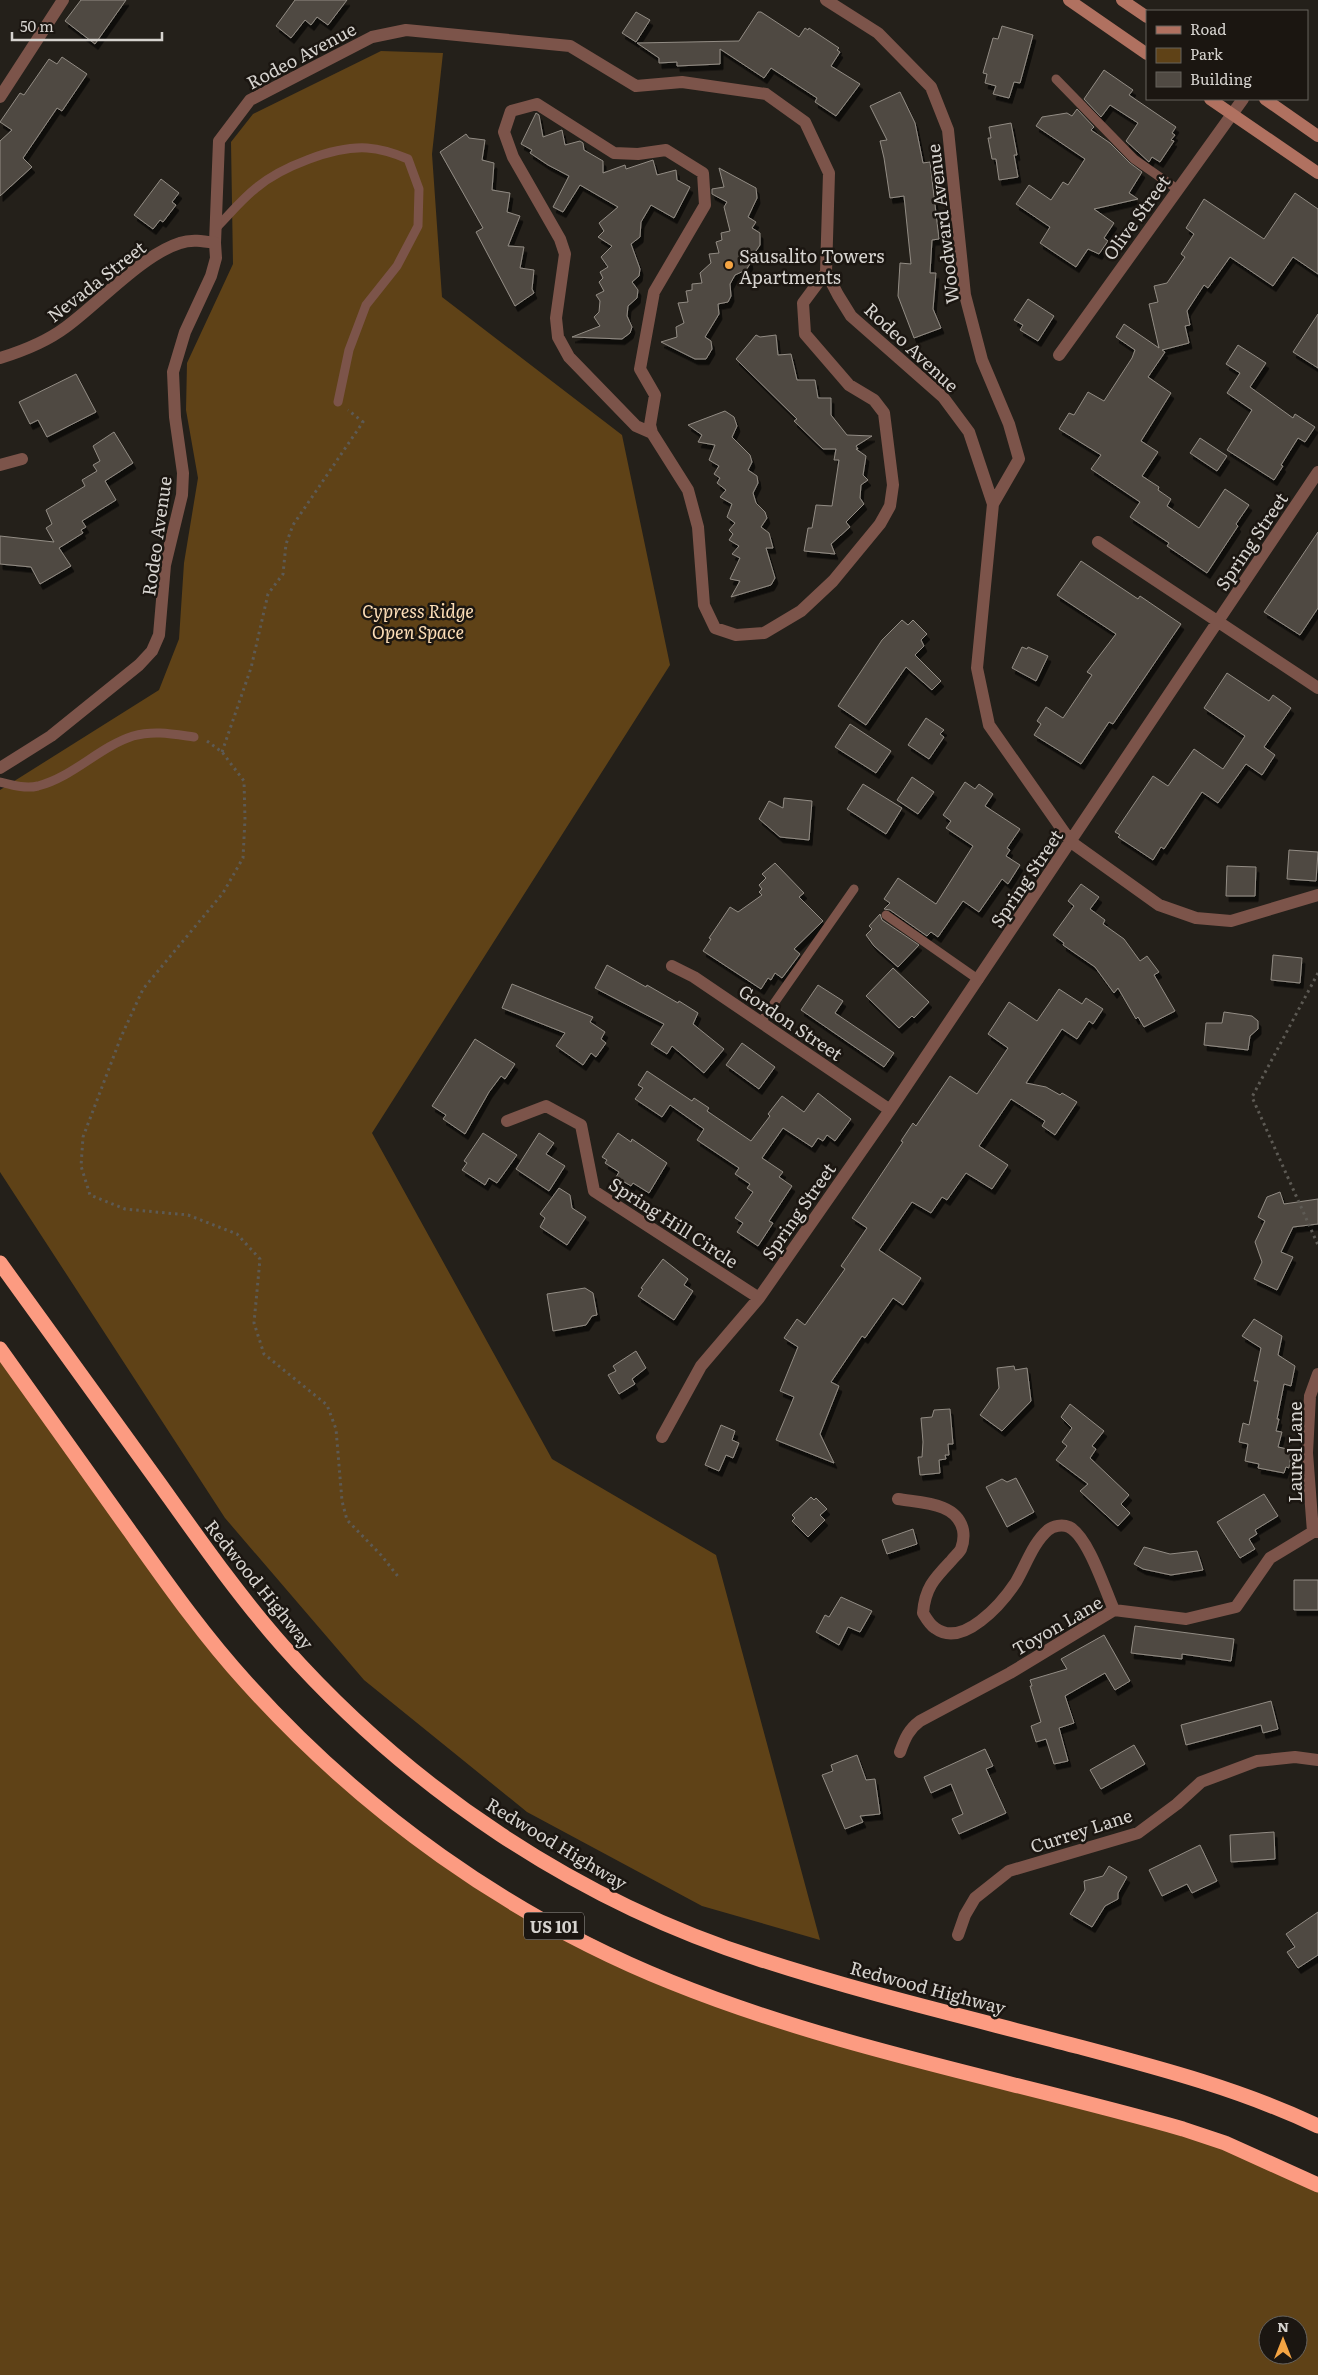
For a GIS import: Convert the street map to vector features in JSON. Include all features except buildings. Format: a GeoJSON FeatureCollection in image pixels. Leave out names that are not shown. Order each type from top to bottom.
{"type":"FeatureCollection","features":[{"type":"Feature","properties":{"kind":"highway"},"geometry":{"type":"LineString","coordinates":[[0,1250],[24,1296]]}},
{"type":"Feature","properties":{"kind":"highway","name":"Redwood Highway"},"geometry":{"type":"LineString","coordinates":[[0,1263],[229,1581],[285,1648],[346,1712],[391,1752],[446,1796],[518,1846],[632,1909],[721,1946],[838,1983],[1176,2072],[1258,2100],[1318,2126]]}},
{"type":"Feature","properties":{"kind":"highway","name":"US 101"},"geometry":{"type":"LineString","coordinates":[[0,1349],[164,1579],[244,1681],[338,1774],[405,1830],[476,1880],[537,1917],[591,1946],[711,1998],[836,2037],[1183,2129],[1225,2143],[1318,2185]]}},
{"type":"Feature","properties":{"kind":"main road"},"geometry":{"type":"LineString","coordinates":[[1069,0],[1146,53]]}},
{"type":"Feature","properties":{"kind":"main road"},"geometry":{"type":"LineString","coordinates":[[1122,0],[1146,16]]}},
{"type":"Feature","properties":{"kind":"main road"},"geometry":{"type":"LineString","coordinates":[[1211,100],[1318,173]]}},
{"type":"Feature","properties":{"kind":"main road"},"geometry":{"type":"LineString","coordinates":[[1266,100],[1318,136]]}},
{"type":"Feature","properties":{"kind":"street"},"geometry":{"type":"LineString","coordinates":[[0,97],[64,0]]}},
{"type":"Feature","properties":{"kind":"street","name":"Woodward Avenue"},"geometry":{"type":"LineString","coordinates":[[826,0],[878,33],[932,87],[948,130],[965,295],[982,360],[1009,424],[1019,459],[993,504],[977,668],[989,724],[1071,842],[1159,905],[1196,918],[1232,921],[1318,895]]}},
{"type":"Feature","properties":{"kind":"street","name":"Rodeo Avenue"},"geometry":{"type":"LineString","coordinates":[[0,768],[52,736],[139,665],[152,651],[159,635],[165,565],[182,495],[183,473],[175,417],[173,372],[185,332],[211,276],[216,258],[215,229],[219,141],[250,100],[372,38],[406,30],[570,46],[636,86],[682,82],[766,94],[805,122],[829,173],[826,272],[851,316],[943,396],[969,432],[993,504]]}},
{"type":"Feature","properties":{"kind":"street","name":"Olive Street"},"geometry":{"type":"LineString","coordinates":[[1059,356],[1242,100]]}},
{"type":"Feature","properties":{"kind":"street"},"geometry":{"type":"LineString","coordinates":[[652,433],[636,426],[569,357],[558,337],[556,318],[566,254],[560,238],[513,157],[504,132],[512,111],[537,104],[614,153],[638,154],[666,150],[703,173],[705,205],[654,292],[640,370],[655,395],[650,425],[652,433],[688,490],[698,527],[704,605],[715,628],[736,635],[764,633],[801,611],[833,581],[880,524],[890,506],[893,485],[884,413],[874,400],[849,384],[805,334],[803,303],[826,272]]}},
{"type":"Feature","properties":{"kind":"street","name":"Nevada Street"},"geometry":{"type":"LineString","coordinates":[[0,358],[48,339],[66,327],[145,263],[175,245],[190,241],[215,242]]}},
{"type":"Feature","properties":{"kind":"street"},"geometry":{"type":"LineString","coordinates":[[0,465],[22,459]]}},
{"type":"Feature","properties":{"kind":"street","name":"Spring Street"},"geometry":{"type":"LineString","coordinates":[[662,1437],[700,1366],[758,1298],[890,1110],[1318,472]]}},
{"type":"Feature","properties":{"kind":"street"},"geometry":{"type":"LineString","coordinates":[[1098,542],[1318,688]]}},
{"type":"Feature","properties":{"kind":"street","name":"Gordon Street"},"geometry":{"type":"LineString","coordinates":[[672,966],[694,977],[890,1110]]}},
{"type":"Feature","properties":{"kind":"street","name":"Spring Hill Circle"},"geometry":{"type":"LineString","coordinates":[[507,1121],[546,1106],[581,1125],[594,1191],[758,1298]]}},
{"type":"Feature","properties":{"kind":"street","name":"Laurel Lane"},"geometry":{"type":"LineString","coordinates":[[1316,1532],[1308,1453],[1310,1396],[1318,1374]]}},
{"type":"Feature","properties":{"kind":"street"},"geometry":{"type":"LineString","coordinates":[[898,1499],[943,1508],[956,1515],[964,1533],[961,1550],[932,1581],[924,1596],[923,1613],[935,1628],[950,1634],[964,1632],[977,1626],[1015,1584],[1041,1537],[1050,1528],[1061,1525],[1070,1527],[1085,1545],[1114,1610]]}},
{"type":"Feature","properties":{"kind":"street","name":"Toyon Lane"},"geometry":{"type":"LineString","coordinates":[[900,1752],[906,1736],[920,1720],[1010,1673],[1114,1610],[1186,1619],[1236,1607],[1270,1558],[1316,1532]]}},
{"type":"Feature","properties":{"kind":"street","name":"Currey Lane"},"geometry":{"type":"LineString","coordinates":[[958,1935],[965,1915],[975,1898],[1009,1871],[1138,1833],[1177,1804],[1201,1782],[1257,1761],[1295,1757],[1318,1760]]}},
{"type":"Feature","properties":{"kind":"lane"},"geometry":{"type":"LineString","coordinates":[[1056,78],[1134,159],[1178,190]]}},
{"type":"Feature","properties":{"kind":"lane"},"geometry":{"type":"LineString","coordinates":[[215,229],[257,188],[282,172],[313,158],[365,148],[388,151],[408,159],[419,189],[418,226],[397,266],[366,305],[349,350],[338,402]]}},
{"type":"Feature","properties":{"kind":"lane"},"geometry":{"type":"LineString","coordinates":[[0,782],[16,787],[38,786],[63,775],[108,747],[134,736],[155,732],[194,737]]}},
{"type":"Feature","properties":{"kind":"lane"},"geometry":{"type":"LineString","coordinates":[[761,1022],[854,888]]}},
{"type":"Feature","properties":{"kind":"lane"},"geometry":{"type":"LineString","coordinates":[[886,915],[979,980]]}},
{"type":"Feature","properties":{"kind":"path"},"geometry":{"type":"LineString","coordinates":[[222,752],[251,668],[268,594],[284,574],[286,544],[293,525],[363,422],[338,402]]}},
{"type":"Feature","properties":{"kind":"path"},"geometry":{"type":"LineString","coordinates":[[194,737],[211,742],[222,752],[244,781],[243,858],[223,893],[143,989],[121,1037],[83,1137],[81,1166],[90,1196],[125,1208],[188,1214],[237,1234],[260,1259],[254,1323],[264,1354],[327,1405],[336,1429],[342,1502],[347,1520],[381,1554],[400,1579]]}},
{"type":"Feature","properties":{"kind":"path"},"geometry":{"type":"LineString","coordinates":[[1318,973],[1252,1097],[1318,1245]]}},
{"type":"Feature","properties":{"kind":"green space","name":"Cypress Ridge Open Space"},"geometry":{"type":"Polygon","coordinates":[[[381,51],[443,53],[432,154],[442,297],[622,435],[670,665],[372,1133],[552,1459],[716,1555],[820,1940],[702,1906],[527,1812],[364,1680],[225,1518],[0,1172],[0,790],[159,690],[179,639],[184,563],[198,478],[186,410],[187,363],[233,264],[231,142],[253,114],[381,51]]]}},
{"type":"Feature","properties":{"kind":"green space"},"geometry":{"type":"Polygon","coordinates":[[[0,1349],[164,1579],[275,1713],[476,1881],[711,1997],[1139,2117],[1318,2185],[1318,2375],[0,2375],[0,1349]]]}},
{"type":"Feature","properties":{"kind":"place","name":"Sausalito Towers Apartments"},"geometry":{"type":"Point","coordinates":[729,265]}}]}
